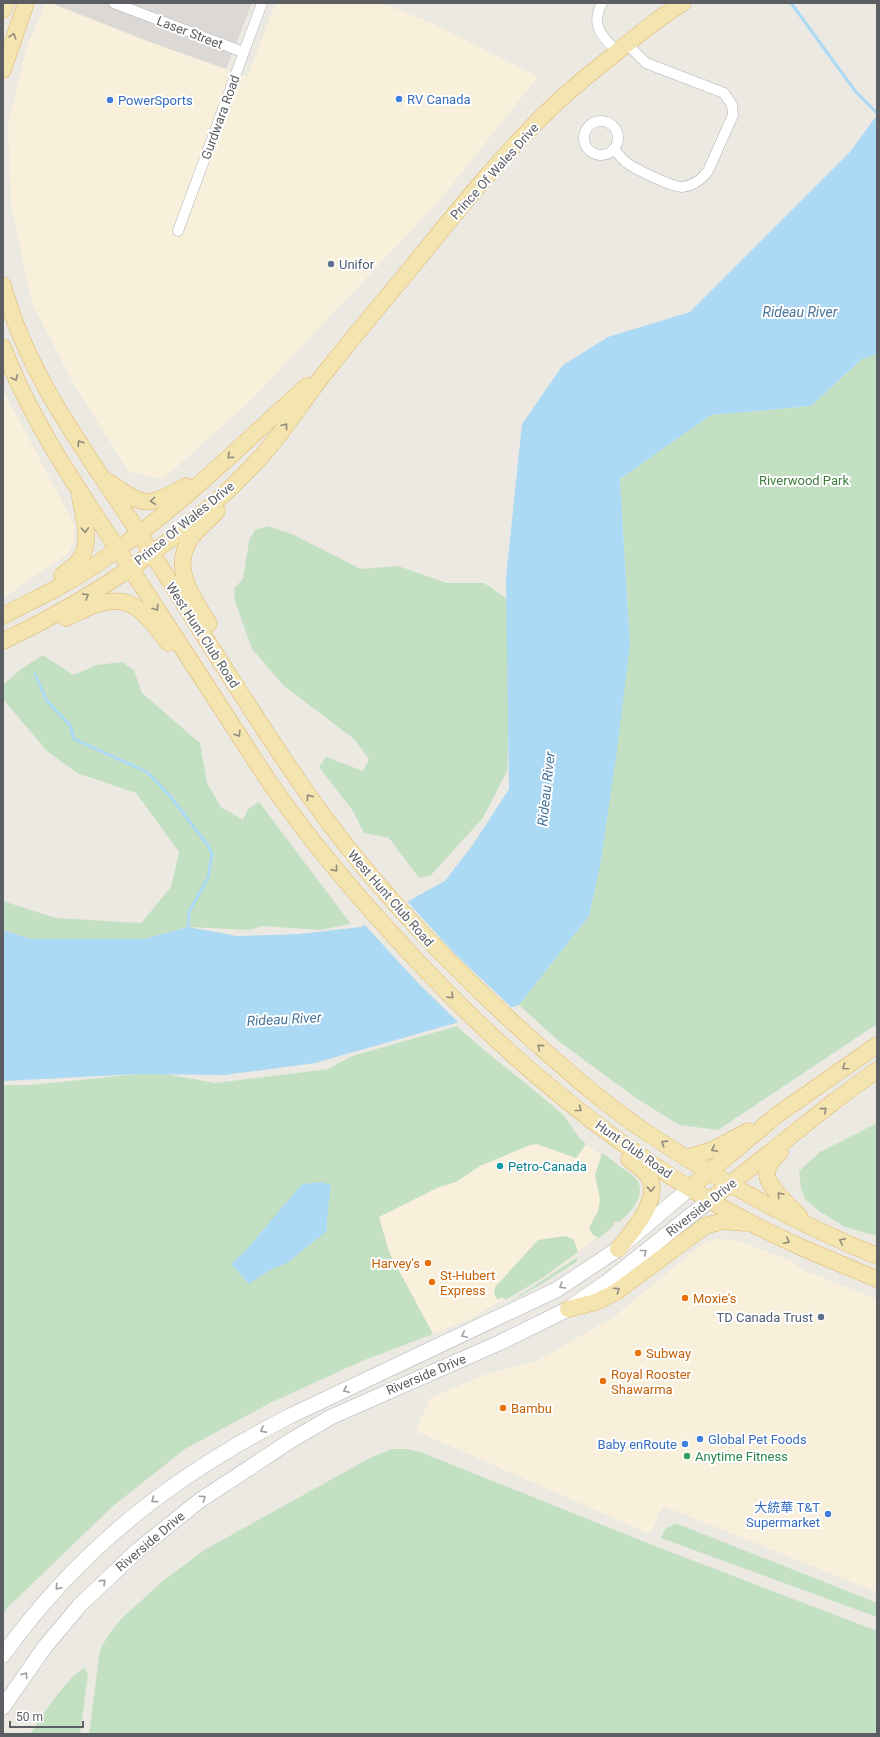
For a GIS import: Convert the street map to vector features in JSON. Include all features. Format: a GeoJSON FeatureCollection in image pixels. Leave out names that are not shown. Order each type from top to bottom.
{"type":"FeatureCollection","features":[{"type":"Feature","properties":{"kind":"main road"},"geometry":{"type":"LineString","coordinates":[[3,10],[6,3]]}},
{"type":"Feature","properties":{"kind":"main road"},"geometry":{"type":"LineString","coordinates":[[3,70],[26,3]]}},
{"type":"Feature","properties":{"kind":"main road","name":"Prince Of Wales Drive"},"geometry":{"type":"LineString","coordinates":[[3,641],[28,629],[102,586],[152,553],[211,504],[261,457],[330,365],[466,201],[508,153],[551,108],[622,48],[683,3]]}},
{"type":"Feature","properties":{"kind":"main road","name":"West Hunt Club Road"},"geometry":{"type":"LineString","coordinates":[[3,285],[19,333],[40,378],[101,476],[152,553],[283,759],[332,828],[381,889],[422,935],[445,958]]}},
{"type":"Feature","properties":{"kind":"main road","name":"West Hunt Club Road"},"geometry":{"type":"LineString","coordinates":[[3,347],[13,374],[30,408],[79,491],[278,795],[311,839],[368,908],[424,969]]}},
{"type":"Feature","properties":{"kind":"main road","name":"Prince Of Wales Drive"},"geometry":{"type":"LineString","coordinates":[[4,616],[59,587],[118,549],[139,533],[212,471],[330,365]]}},
{"type":"Feature","properties":{"kind":"main road"},"geometry":{"type":"LineString","coordinates":[[261,457],[232,494],[191,538],[182,562],[187,587],[230,658],[283,759]]}},
{"type":"Feature","properties":{"kind":"main road"},"geometry":{"type":"LineString","coordinates":[[101,476],[134,499],[142,502],[154,502],[212,471]]}},
{"type":"Feature","properties":{"kind":"main road"},"geometry":{"type":"LineString","coordinates":[[21,606],[66,572],[82,555],[85,547],[85,524],[79,491]]}},
{"type":"Feature","properties":{"kind":"main road"},"geometry":{"type":"LineString","coordinates":[[28,629],[50,625],[100,603],[109,601],[116,601],[136,607],[151,622],[217,701]]}},
{"type":"Feature","properties":{"kind":"main road"},"geometry":{"type":"LineString","coordinates":[[3,641],[8,628],[4,616]]}},
{"type":"Feature","properties":{"kind":"main road","name":"Hunt Club Road"},"geometry":{"type":"LineString","coordinates":[[445,958],[501,1013],[569,1072],[644,1131],[730,1185],[806,1224],[877,1256]]}},
{"type":"Feature","properties":{"kind":"main road","name":"Hunt Club Road"},"geometry":{"type":"LineString","coordinates":[[424,969],[482,1026],[556,1091],[602,1128],[655,1165],[690,1188],[752,1224],[799,1247],[877,1279]]}},
{"type":"Feature","properties":{"kind":"main road","name":"Riverside Drive"},"geometry":{"type":"LineString","coordinates":[[3,1655],[35,1614],[90,1553],[144,1507],[196,1470],[247,1439],[290,1416],[556,1290],[618,1249],[777,1115],[877,1045]]}},
{"type":"Feature","properties":{"kind":"main road","name":"Riverside Drive"},"geometry":{"type":"LineString","coordinates":[[3,1707],[44,1648],[80,1605],[138,1550],[200,1501],[290,1441],[331,1417],[504,1340],[568,1309],[606,1282],[842,1095],[877,1070]]}},
{"type":"Feature","properties":{"kind":"main road"},"geometry":{"type":"LineString","coordinates":[[686,1158],[714,1149],[777,1115]]}},
{"type":"Feature","properties":{"kind":"main road"},"geometry":{"type":"LineString","coordinates":[[602,1128],[614,1146],[649,1177],[651,1184],[651,1197],[645,1213],[618,1249]]}},
{"type":"Feature","properties":{"kind":"main road"},"geometry":{"type":"LineString","coordinates":[[801,1129],[769,1166],[767,1174],[770,1183],[806,1224]]}},
{"type":"Feature","properties":{"kind":"main road"},"geometry":{"type":"LineString","coordinates":[[568,1309],[596,1302],[616,1292],[705,1226],[723,1221],[752,1224]]}},
{"type":"Feature","properties":{"kind":"main road"},"geometry":{"type":"LineString","coordinates":[[494,1320],[504,1340]]}},
{"type":"Feature","properties":{"kind":"street","name":"Laser Street"},"geometry":{"type":"LineString","coordinates":[[114,3],[243,52]]}},
{"type":"Feature","properties":{"kind":"street","name":"Gurdwara Road"},"geometry":{"type":"LineString","coordinates":[[178,231],[262,3]]}},
{"type":"Feature","properties":{"kind":"street"},"geometry":{"type":"LineString","coordinates":[[602,3],[597,16],[597,25],[602,35],[646,63],[724,93],[732,105],[734,115],[708,171],[702,179],[691,185],[681,187],[671,185],[628,164],[614,149]]}},
{"type":"Feature","properties":{"kind":"shaded area"},"geometry":{"type":"Polygon","coordinates":[[[46,3],[51,3],[247,77],[276,3],[381,3],[432,23],[538,77],[439,201],[249,402],[163,479],[129,472],[72,381],[32,303],[11,204],[8,125],[27,46],[46,3]]]}},
{"type":"Feature","properties":{"kind":"shaded area"},"geometry":{"type":"Polygon","coordinates":[[[51,3],[252,3],[226,69],[147,41],[51,3]]]}},
{"type":"Feature","properties":{"kind":"shaded area"},"geometry":{"type":"Polygon","coordinates":[[[3,390],[75,526],[74,541],[68,554],[3,598],[3,390]]]}},
{"type":"Feature","properties":{"kind":"shaded area"},"geometry":{"type":"Polygon","coordinates":[[[536,1144],[576,1158],[586,1144],[638,1185],[631,1210],[558,1268],[468,1320],[433,1334],[389,1252],[379,1217],[439,1187],[456,1182],[480,1166],[530,1145],[536,1144]]]}},
{"type":"Feature","properties":{"kind":"shaded area"},"geometry":{"type":"Polygon","coordinates":[[[715,1239],[736,1240],[792,1261],[803,1270],[877,1299],[877,1592],[663,1506],[650,1534],[416,1431],[430,1398],[484,1375],[537,1361],[614,1317],[697,1248],[705,1242],[715,1239]]]}},
{"type":"Feature","properties":{"kind":"green space","name":"Riverwood Park"},"geometry":{"type":"Polygon","coordinates":[[[877,354],[877,1024],[718,1130],[679,1125],[636,1098],[561,1043],[519,1005],[589,916],[630,645],[620,479],[711,415],[811,406],[862,359],[877,354]]]}},
{"type":"Feature","properties":{"kind":"green space"},"geometry":{"type":"Polygon","coordinates":[[[267,526],[292,534],[361,569],[398,566],[447,583],[484,583],[506,598],[512,664],[507,771],[483,818],[431,875],[419,878],[389,838],[364,833],[353,811],[319,767],[326,757],[363,771],[369,759],[354,739],[284,686],[252,649],[235,601],[234,588],[243,579],[249,541],[255,530],[267,526]]]}},
{"type":"Feature","properties":{"kind":"green space"},"geometry":{"type":"Polygon","coordinates":[[[43,655],[73,675],[97,665],[122,662],[134,670],[142,693],[200,743],[207,783],[221,807],[243,820],[248,809],[259,802],[351,924],[320,930],[262,926],[250,930],[188,927],[144,939],[31,939],[3,930],[3,901],[56,918],[141,923],[171,887],[179,852],[136,793],[77,773],[47,751],[3,699],[3,685],[21,669],[43,655]]]}},
{"type":"Feature","properties":{"kind":"green space"},"geometry":{"type":"Polygon","coordinates":[[[457,1026],[561,1113],[582,1141],[586,1144],[576,1158],[537,1144],[530,1145],[480,1166],[456,1182],[439,1187],[379,1217],[389,1252],[433,1334],[362,1361],[270,1403],[185,1449],[112,1507],[6,1609],[3,1615],[3,1085],[31,1085],[138,1074],[165,1074],[215,1083],[328,1069],[352,1056],[457,1026]]]}},
{"type":"Feature","properties":{"kind":"green space"},"geometry":{"type":"Polygon","coordinates":[[[877,1123],[877,1236],[845,1227],[819,1211],[805,1199],[801,1189],[799,1171],[820,1152],[877,1123]]]}},
{"type":"Feature","properties":{"kind":"green space"},"geometry":{"type":"Polygon","coordinates":[[[602,1153],[634,1177],[638,1182],[640,1193],[635,1205],[627,1215],[618,1223],[616,1221],[613,1224],[614,1226],[599,1238],[593,1235],[589,1228],[598,1211],[600,1200],[595,1175],[602,1153]]]}},
{"type":"Feature","properties":{"kind":"green space"},"geometry":{"type":"Polygon","coordinates":[[[566,1236],[574,1240],[578,1252],[544,1277],[507,1299],[500,1298],[498,1300],[494,1291],[496,1286],[538,1240],[566,1236]]]}},
{"type":"Feature","properties":{"kind":"green space"},"geometry":{"type":"Polygon","coordinates":[[[578,1257],[576,1262],[508,1303],[578,1257]]]}},
{"type":"Feature","properties":{"kind":"green space"},"geometry":{"type":"Polygon","coordinates":[[[392,1449],[408,1449],[423,1453],[655,1546],[877,1631],[876,1734],[89,1734],[100,1650],[107,1637],[121,1619],[164,1580],[206,1549],[370,1458],[392,1449]]]}},
{"type":"Feature","properties":{"kind":"green space"},"geometry":{"type":"Polygon","coordinates":[[[675,1524],[877,1603],[877,1617],[661,1538],[665,1529],[675,1524]]]}},
{"type":"Feature","properties":{"kind":"green space"},"geometry":{"type":"Polygon","coordinates":[[[85,1668],[88,1675],[80,1734],[30,1734],[63,1688],[78,1672],[85,1668]]]}},
{"type":"Feature","properties":{"kind":"water","name":"Rideau River"},"geometry":{"type":"Polygon","coordinates":[[[877,115],[877,354],[862,359],[811,406],[711,415],[620,479],[630,645],[616,758],[600,866],[589,916],[519,1005],[315,1063],[225,1075],[138,1074],[3,1081],[3,930],[31,939],[144,939],[188,927],[237,936],[299,934],[361,927],[445,881],[474,843],[509,789],[506,578],[522,424],[563,365],[608,337],[690,312],[850,152],[877,115]]]}},
{"type":"Feature","properties":{"kind":"water"},"geometry":{"type":"Polygon","coordinates":[[[321,1182],[331,1185],[327,1231],[287,1263],[270,1270],[249,1284],[231,1264],[247,1249],[302,1184],[321,1182]]]}},
{"type":"Feature","properties":{"kind":"pier"},"geometry":{"type":"Polygon","coordinates":[[[406,900],[454,953],[512,1008],[459,1023],[418,983],[363,923],[406,900]]]}},
{"type":"Feature","properties":{"kind":"waterway"},"geometry":{"type":"LineString","coordinates":[[791,3],[856,92],[877,113]]}},
{"type":"Feature","properties":{"kind":"waterway"},"geometry":{"type":"LineString","coordinates":[[35,674],[47,701],[70,725],[74,739],[147,772],[170,796],[207,844],[212,854],[208,878],[189,912],[188,927]]}},
{"type":"Feature","properties":{"kind":"place","name":"RV Canada"},"geometry":{"type":"Point","coordinates":[399,99]}},
{"type":"Feature","properties":{"kind":"place","name":"PowerSports"},"geometry":{"type":"Point","coordinates":[110,100]}},
{"type":"Feature","properties":{"kind":"place","name":"Unifor"},"geometry":{"type":"Point","coordinates":[331,264]}},
{"type":"Feature","properties":{"kind":"place","name":"Petro-Canada"},"geometry":{"type":"Point","coordinates":[500,1166]}},
{"type":"Feature","properties":{"kind":"place","name":"Harvey's"},"geometry":{"type":"Point","coordinates":[428,1263]}},
{"type":"Feature","properties":{"kind":"place","name":"St-Hubert Express"},"geometry":{"type":"Point","coordinates":[432,1282]}},
{"type":"Feature","properties":{"kind":"place","name":"Moxie's"},"geometry":{"type":"Point","coordinates":[685,1298]}},
{"type":"Feature","properties":{"kind":"place","name":"TD Canada Trust"},"geometry":{"type":"Point","coordinates":[821,1317]}},
{"type":"Feature","properties":{"kind":"place","name":"Subway"},"geometry":{"type":"Point","coordinates":[638,1353]}},
{"type":"Feature","properties":{"kind":"place","name":"Royal Rooster Shawarma"},"geometry":{"type":"Point","coordinates":[603,1381]}},
{"type":"Feature","properties":{"kind":"place","name":"Bambu"},"geometry":{"type":"Point","coordinates":[503,1408]}},
{"type":"Feature","properties":{"kind":"place","name":"Global Pet Foods"},"geometry":{"type":"Point","coordinates":[700,1439]}},
{"type":"Feature","properties":{"kind":"place","name":"Baby enRoute"},"geometry":{"type":"Point","coordinates":[685,1444]}},
{"type":"Feature","properties":{"kind":"place","name":"Anytime Fitness"},"geometry":{"type":"Point","coordinates":[687,1456]}},
{"type":"Feature","properties":{"kind":"place","name":"大統華 T&T Supermarket"},"geometry":{"type":"Point","coordinates":[828,1514]}}]}
